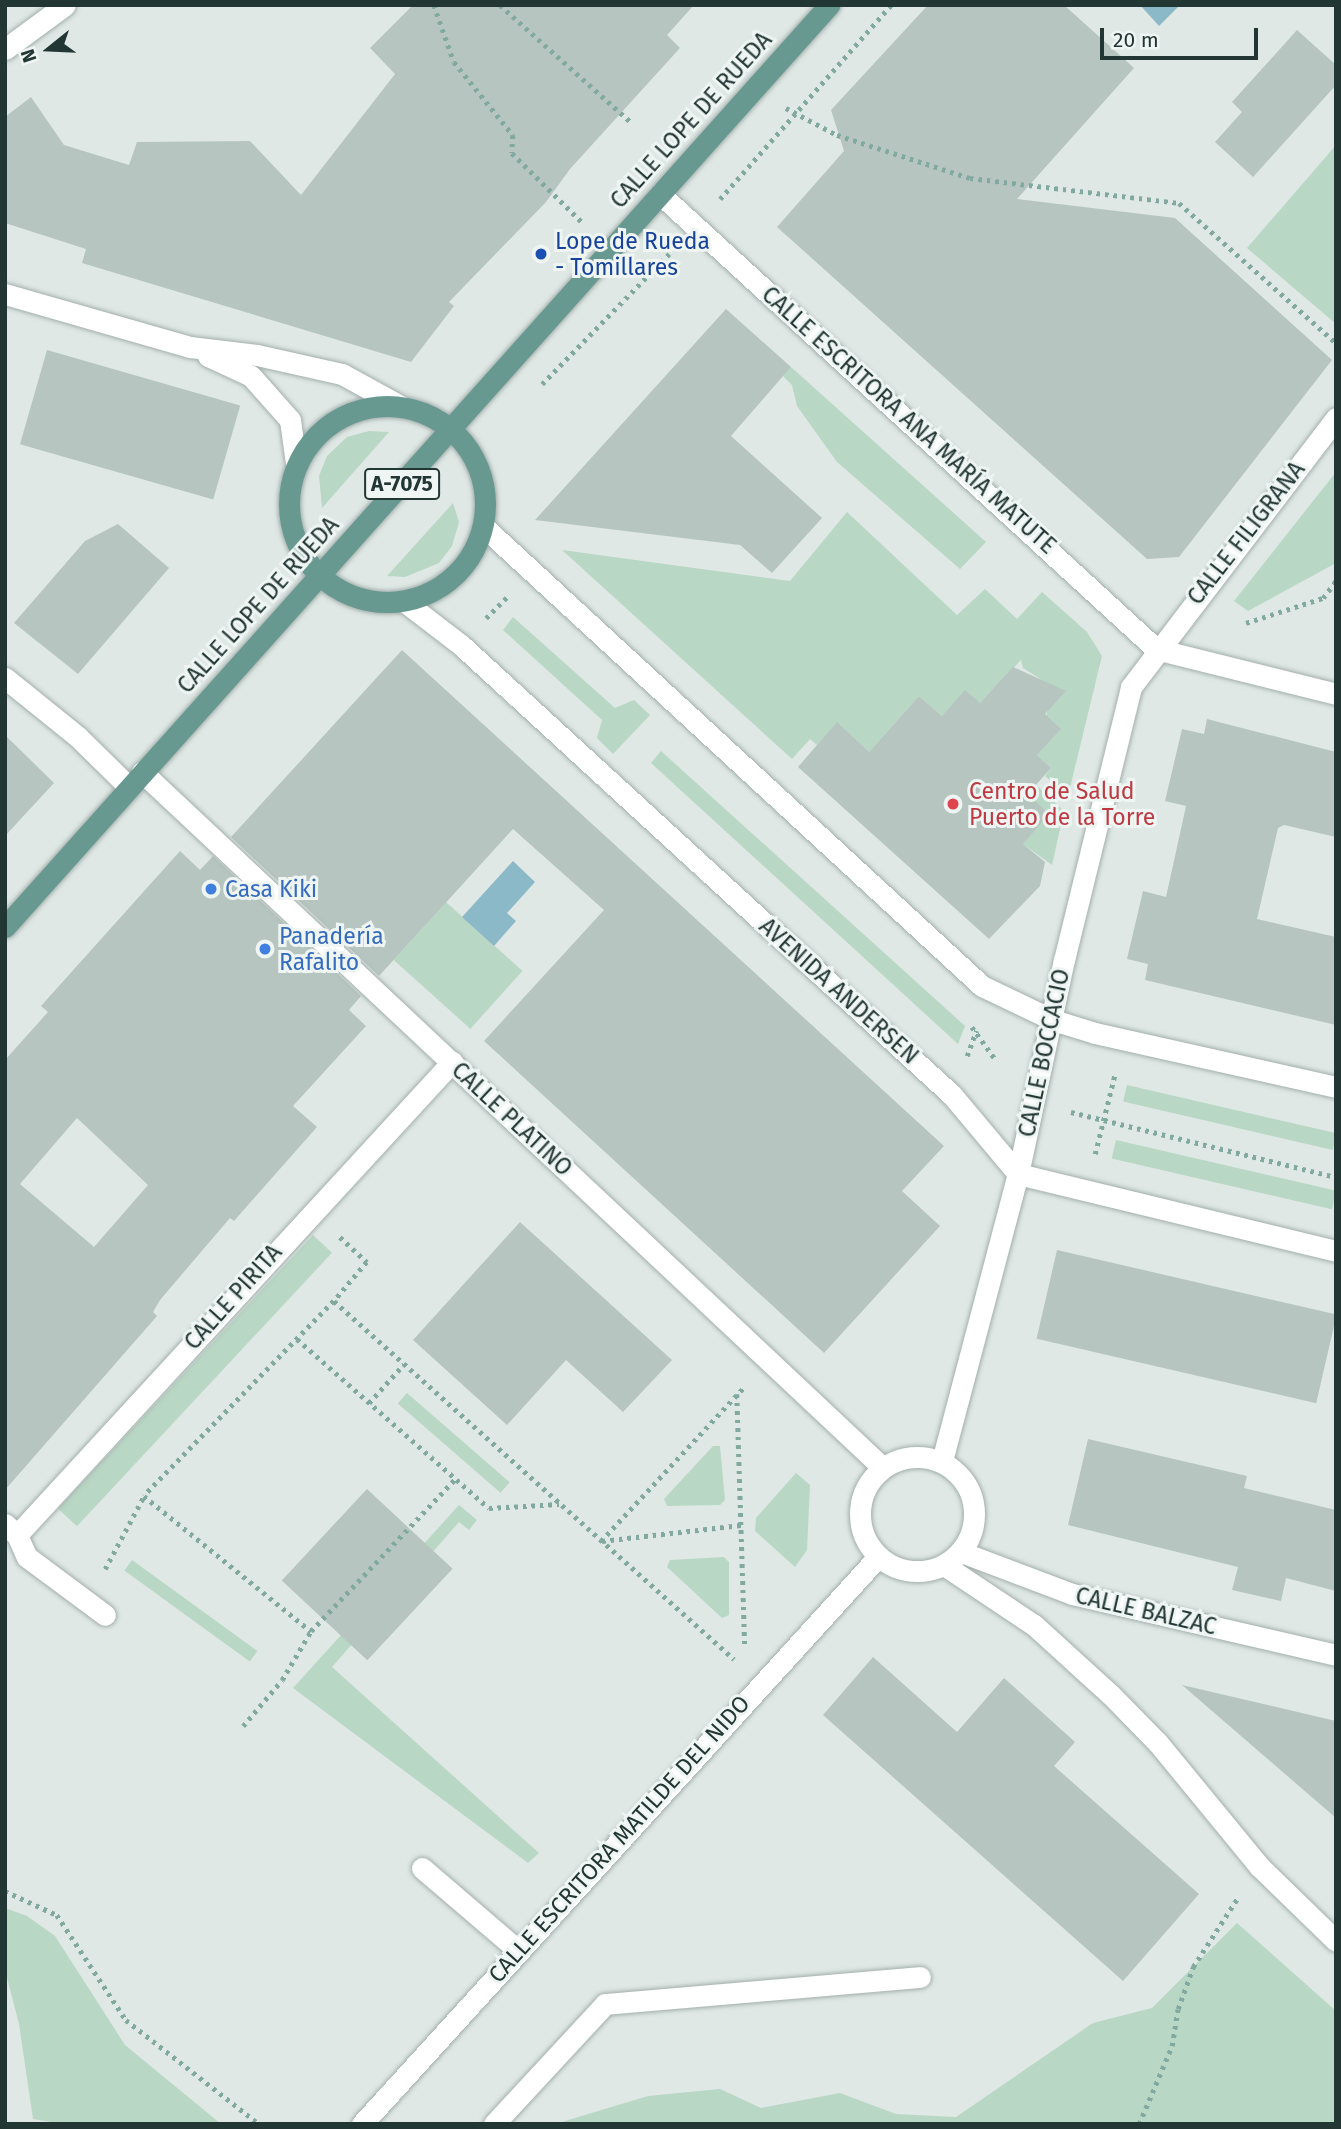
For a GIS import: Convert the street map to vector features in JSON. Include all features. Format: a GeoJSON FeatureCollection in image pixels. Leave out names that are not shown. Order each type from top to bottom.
{"type":"FeatureCollection","features":[{"type":"Feature","properties":{"kind":"main road","name":"CALLE LOPE DE RUEDA"},"geometry":{"type":"LineString","coordinates":[[5,927],[829,5]]}},
{"type":"Feature","properties":{"kind":"main road"},"geometry":{"type":"LineString","coordinates":[[385,404],[421,411],[452,429],[476,459],[486,504],[484,527],[470,558],[453,578],[430,593],[405,602],[373,603],[344,594],[318,576],[295,542],[287,503],[296,463],[319,431],[349,411],[385,404]]}},
{"type":"Feature","properties":{"kind":"street"},"geometry":{"type":"LineString","coordinates":[[5,50],[65,5]]}},
{"type":"Feature","properties":{"kind":"street","name":"CALLE ESCRITORA ANA MARÍA MATUTE"},"geometry":{"type":"LineString","coordinates":[[660,194],[1156,649]]}},
{"type":"Feature","properties":{"kind":"street"},"geometry":{"type":"LineString","coordinates":[[5,294],[190,347],[257,355],[342,374],[402,407]]}},
{"type":"Feature","properties":{"kind":"street"},"geometry":{"type":"LineString","coordinates":[[190,347],[251,376],[290,420],[296,463]]}},
{"type":"Feature","properties":{"kind":"street","name":"CALLE FILIGRANA"},"geometry":{"type":"LineString","coordinates":[[1156,649],[1336,418]]}},
{"type":"Feature","properties":{"kind":"street"},"geometry":{"type":"LineString","coordinates":[[484,527],[982,986],[1053,1020],[1336,1087]]}},
{"type":"Feature","properties":{"kind":"street","name":"AVENIDA ANDERSEN"},"geometry":{"type":"LineString","coordinates":[[405,602],[471,655],[952,1095],[1018,1174]]}},
{"type":"Feature","properties":{"kind":"street"},"geometry":{"type":"LineString","coordinates":[[1156,649],[1336,694]]}},
{"type":"Feature","properties":{"kind":"street","name":"CALLE BOCCACIO"},"geometry":{"type":"LineString","coordinates":[[942,1461],[1018,1174],[1131,687],[1156,649]]}},
{"type":"Feature","properties":{"kind":"street","name":"CALLE PLATINO"},"geometry":{"type":"LineString","coordinates":[[5,678],[135,779],[452,1062],[882,1467]]}},
{"type":"Feature","properties":{"kind":"street","name":"CALLE PIRITA"},"geometry":{"type":"LineString","coordinates":[[9,1535],[452,1062]]}},
{"type":"Feature","properties":{"kind":"street"},"geometry":{"type":"LineString","coordinates":[[1018,1174],[1336,1251]]}},
{"type":"Feature","properties":{"kind":"street"},"geometry":{"type":"LineString","coordinates":[[911,1456],[942,1461],[968,1486],[975,1519],[961,1552],[944,1565],[909,1572],[878,1557],[860,1528],[862,1494],[882,1467],[911,1456]]}},
{"type":"Feature","properties":{"kind":"street"},"geometry":{"type":"LineString","coordinates":[[9,1535],[27,1557],[105,1615]]}},
{"type":"Feature","properties":{"kind":"street","name":"CALLE BALZAC"},"geometry":{"type":"LineString","coordinates":[[961,1552],[1072,1594],[1336,1655]]}},
{"type":"Feature","properties":{"kind":"street","name":"CALLE ESCRITORA MATILDE DEL NIDO"},"geometry":{"type":"LineString","coordinates":[[362,2124],[519,1951],[751,1677],[878,1557]]}},
{"type":"Feature","properties":{"kind":"street"},"geometry":{"type":"LineString","coordinates":[[944,1565],[1034,1625],[1111,1695],[1158,1743],[1259,1866],[1336,1941]]}},
{"type":"Feature","properties":{"kind":"street"},"geometry":{"type":"LineString","coordinates":[[422,1868],[519,1951]]}},
{"type":"Feature","properties":{"kind":"street"},"geometry":{"type":"LineString","coordinates":[[494,2124],[605,2004],[920,1977]]}},
{"type":"Feature","properties":{"kind":"path"},"geometry":{"type":"LineString","coordinates":[[434,5],[454,62],[513,135],[512,153],[610,249]]}},
{"type":"Feature","properties":{"kind":"path"},"geometry":{"type":"LineString","coordinates":[[500,5],[633,124]]}},
{"type":"Feature","properties":{"kind":"path"},"geometry":{"type":"LineString","coordinates":[[758,85],[795,116],[837,135],[970,178],[1179,203],[1336,343]]}},
{"type":"Feature","properties":{"kind":"path"},"geometry":{"type":"LineString","coordinates":[[1246,623],[1323,598],[1336,581]]}},
{"type":"Feature","properties":{"kind":"path"},"geometry":{"type":"LineString","coordinates":[[483,622],[512,592]]}},
{"type":"Feature","properties":{"kind":"path"},"geometry":{"type":"LineString","coordinates":[[976,1030],[995,1059]]}},
{"type":"Feature","properties":{"kind":"path"},"geometry":{"type":"LineString","coordinates":[[1108,1159],[1095,1156],[1115,1074],[1128,1077]]}},
{"type":"Feature","properties":{"kind":"path"},"geometry":{"type":"LineString","coordinates":[[1070,1112],[1336,1177]]}},
{"type":"Feature","properties":{"kind":"path"},"geometry":{"type":"LineString","coordinates":[[81,1599],[112,1559],[144,1496],[334,1301],[367,1262],[311,1210]]}},
{"type":"Feature","properties":{"kind":"path"},"geometry":{"type":"LineString","coordinates":[[334,1301],[751,1677]]}},
{"type":"Feature","properties":{"kind":"path"},"geometry":{"type":"LineString","coordinates":[[297,1339],[489,1508],[559,1504]]}},
{"type":"Feature","properties":{"kind":"path"},"geometry":{"type":"LineString","coordinates":[[601,1541],[767,1360]]}},
{"type":"Feature","properties":{"kind":"path"},"geometry":{"type":"LineString","coordinates":[[369,1403],[404,1364]]}},
{"type":"Feature","properties":{"kind":"path"},"geometry":{"type":"LineString","coordinates":[[737,1394],[741,1525],[751,1677]]}},
{"type":"Feature","properties":{"kind":"path"},"geometry":{"type":"LineString","coordinates":[[243,1726],[282,1680],[311,1631],[455,1479]]}},
{"type":"Feature","properties":{"kind":"path"},"geometry":{"type":"LineString","coordinates":[[144,1496],[311,1631]]}},
{"type":"Feature","properties":{"kind":"path"},"geometry":{"type":"LineString","coordinates":[[601,1541],[741,1525]]}},
{"type":"Feature","properties":{"kind":"path"},"geometry":{"type":"LineString","coordinates":[[1139,2124],[1172,2046],[1178,2009],[1193,1967],[1259,1866]]}},
{"type":"Feature","properties":{"kind":"path"},"geometry":{"type":"LineString","coordinates":[[5,1891],[57,1915],[126,2020],[260,2124]]}},
{"type":"Feature","properties":{"kind":"green space"},"geometry":{"type":"Polygon","coordinates":[[[1336,145],[1336,324],[1247,248],[1336,145]]]}},
{"type":"Feature","properties":{"kind":"green space"},"geometry":{"type":"Polygon","coordinates":[[[791,367],[986,542],[960,569],[837,462],[797,406],[792,385],[783,376],[791,367]]]}},
{"type":"Feature","properties":{"kind":"green space"},"geometry":{"type":"Polygon","coordinates":[[[369,431],[389,432],[322,508],[319,476],[327,456],[347,437],[369,431]]]}},
{"type":"Feature","properties":{"kind":"green space"},"geometry":{"type":"Polygon","coordinates":[[[1336,472],[1336,563],[1248,611],[1234,601],[1336,472]]]}},
{"type":"Feature","properties":{"kind":"green space"},"geometry":{"type":"Polygon","coordinates":[[[453,503],[459,522],[452,546],[439,563],[405,577],[387,576],[453,503]]]}},
{"type":"Feature","properties":{"kind":"green space"},"geometry":{"type":"Polygon","coordinates":[[[847,512],[957,615],[985,589],[1017,619],[1042,592],[1087,632],[1102,656],[1068,796],[1045,776],[1051,768],[1037,755],[1053,687],[1023,668],[1021,660],[980,703],[942,716],[919,696],[869,752],[837,723],[817,745],[810,739],[792,759],[562,550],[790,581],[847,512]]]}},
{"type":"Feature","properties":{"kind":"green space"},"geometry":{"type":"Polygon","coordinates":[[[513,617],[615,708],[634,700],[650,715],[613,754],[597,738],[602,720],[503,630],[513,617]]]}},
{"type":"Feature","properties":{"kind":"green space"},"geometry":{"type":"Polygon","coordinates":[[[661,751],[965,1026],[958,1044],[651,763],[661,751]]]}},
{"type":"Feature","properties":{"kind":"green space"},"geometry":{"type":"Polygon","coordinates":[[[1036,785],[1064,811],[1052,865],[1023,844],[1028,794],[1036,785]]]}},
{"type":"Feature","properties":{"kind":"green space"},"geometry":{"type":"Polygon","coordinates":[[[446,902],[523,971],[470,1029],[394,960],[446,902]]]}},
{"type":"Feature","properties":{"kind":"green space"},"geometry":{"type":"Polygon","coordinates":[[[1127,1085],[1336,1133],[1333,1150],[1123,1102],[1127,1085]]]}},
{"type":"Feature","properties":{"kind":"green space"},"geometry":{"type":"Polygon","coordinates":[[[1116,1140],[1336,1191],[1332,1209],[1112,1159],[1116,1140]]]}},
{"type":"Feature","properties":{"kind":"green space"},"geometry":{"type":"Polygon","coordinates":[[[313,1235],[332,1253],[77,1526],[58,1509],[313,1235]]]}},
{"type":"Feature","properties":{"kind":"green space"},"geometry":{"type":"Polygon","coordinates":[[[407,1393],[510,1482],[500,1493],[398,1404],[407,1393]]]}},
{"type":"Feature","properties":{"kind":"green space"},"geometry":{"type":"Polygon","coordinates":[[[713,1446],[720,1446],[725,1500],[720,1505],[667,1506],[664,1499],[713,1446]]]}},
{"type":"Feature","properties":{"kind":"green space"},"geometry":{"type":"Polygon","coordinates":[[[796,1473],[810,1485],[807,1550],[795,1567],[755,1531],[756,1518],[796,1473]]]}},
{"type":"Feature","properties":{"kind":"green space"},"geometry":{"type":"Polygon","coordinates":[[[459,1505],[477,1520],[469,1530],[459,1522],[332,1667],[539,1853],[528,1863],[293,1688],[459,1505]]]}},
{"type":"Feature","properties":{"kind":"green space"},"geometry":{"type":"Polygon","coordinates":[[[724,1557],[729,1562],[729,1615],[722,1618],[667,1567],[670,1560],[724,1557]]]}},
{"type":"Feature","properties":{"kind":"green space"},"geometry":{"type":"Polygon","coordinates":[[[132,1560],[257,1651],[250,1662],[124,1571],[132,1560]]]}},
{"type":"Feature","properties":{"kind":"green space"},"geometry":{"type":"Polygon","coordinates":[[[5,1908],[27,1916],[55,1936],[125,2045],[221,2124],[63,2124],[33,2119],[19,2024],[5,1970],[5,1908]]]}},
{"type":"Feature","properties":{"kind":"green space"},"geometry":{"type":"Polygon","coordinates":[[[1237,1923],[1336,2011],[1336,2124],[555,2124],[648,2096],[720,2089],[761,2108],[840,2093],[896,2114],[956,2117],[1093,2023],[1152,2008],[1237,1923]]]}},
{"type":"Feature","properties":{"kind":"water"},"geometry":{"type":"Polygon","coordinates":[[[1140,5],[1180,5],[1159,26],[1140,5]]]}},
{"type":"Feature","properties":{"kind":"water"},"geometry":{"type":"Polygon","coordinates":[[[513,861],[535,882],[507,913],[516,921],[494,946],[462,917],[513,861]]]}},
{"type":"Feature","properties":{"kind":"building"},"geometry":{"type":"Polygon","coordinates":[[[413,5],[694,5],[667,35],[680,48],[570,169],[546,202],[449,302],[454,306],[411,362],[82,263],[86,249],[5,223],[5,117],[31,97],[64,145],[129,165],[137,142],[250,141],[301,195],[395,74],[370,48],[413,5]]]}},
{"type":"Feature","properties":{"kind":"building"},"geometry":{"type":"Polygon","coordinates":[[[928,5],[1064,5],[1134,68],[1017,199],[1175,218],[1332,360],[1179,557],[1147,559],[777,227],[844,151],[831,110],[928,5]]]}},
{"type":"Feature","properties":{"kind":"building"},"geometry":{"type":"Polygon","coordinates":[[[1297,30],[1336,65],[1336,85],[1253,177],[1215,142],[1242,112],[1232,102],[1297,30]]]}},
{"type":"Feature","properties":{"kind":"building"},"geometry":{"type":"Polygon","coordinates":[[[726,309],[791,367],[731,436],[822,518],[772,573],[740,545],[535,520],[726,309]]]}},
{"type":"Feature","properties":{"kind":"building"},"geometry":{"type":"Polygon","coordinates":[[[47,350],[240,405],[213,500],[20,444],[47,350]]]}},
{"type":"Feature","properties":{"kind":"building"},"geometry":{"type":"Polygon","coordinates":[[[118,524],[169,568],[78,674],[14,623],[85,541],[118,524]]]}},
{"type":"Feature","properties":{"kind":"building"},"geometry":{"type":"Polygon","coordinates":[[[402,650],[944,1146],[902,1191],[940,1226],[824,1353],[484,1041],[604,910],[513,829],[379,976],[231,837],[402,650]]]}},
{"type":"Feature","properties":{"kind":"building","name":"Centro de Salud Puerto de la Torre"},"geometry":{"type":"Polygon","coordinates":[[[1013,667],[1066,691],[1045,714],[1061,729],[1037,755],[1051,768],[1028,794],[1049,814],[1023,844],[1045,862],[1040,886],[989,939],[798,767],[837,722],[869,752],[919,696],[942,716],[965,690],[980,703],[1013,667]]]}},
{"type":"Feature","properties":{"kind":"building"},"geometry":{"type":"Polygon","coordinates":[[[1207,719],[1336,752],[1336,837],[1284,825],[1278,828],[1257,919],[1336,937],[1336,1025],[1145,980],[1148,964],[1127,959],[1143,891],[1166,897],[1186,806],[1165,801],[1182,729],[1204,734],[1207,719]]]}},
{"type":"Feature","properties":{"kind":"building"},"geometry":{"type":"Polygon","coordinates":[[[5,735],[54,783],[5,836],[5,735]]]}},
{"type":"Feature","properties":{"kind":"building"},"geometry":{"type":"Polygon","coordinates":[[[180,851],[200,870],[213,856],[361,996],[349,1010],[366,1026],[293,1106],[317,1127],[234,1221],[230,1218],[160,1300],[153,1312],[157,1316],[5,1490],[5,1060],[48,1012],[41,1006],[180,851]],[[77,1118],[20,1184],[94,1247],[148,1185],[77,1118]]]}},
{"type":"Feature","properties":{"kind":"building"},"geometry":{"type":"Polygon","coordinates":[[[520,1222],[672,1360],[623,1412],[566,1360],[507,1425],[413,1340],[520,1222]]]}},
{"type":"Feature","properties":{"kind":"building"},"geometry":{"type":"Polygon","coordinates":[[[1057,1250],[1336,1314],[1316,1403],[1037,1339],[1057,1250]]]}},
{"type":"Feature","properties":{"kind":"building"},"geometry":{"type":"Polygon","coordinates":[[[1088,1439],[1247,1476],[1244,1488],[1336,1510],[1336,1591],[1286,1578],[1281,1601],[1232,1590],[1238,1567],[1068,1525],[1088,1439]]]}},
{"type":"Feature","properties":{"kind":"building"},"geometry":{"type":"Polygon","coordinates":[[[367,1489],[453,1569],[367,1660],[282,1580],[367,1489]]]}},
{"type":"Feature","properties":{"kind":"building"},"geometry":{"type":"Polygon","coordinates":[[[873,1657],[957,1732],[1004,1678],[1075,1742],[1054,1766],[1199,1894],[1123,1981],[823,1715],[873,1657]]]}},
{"type":"Feature","properties":{"kind":"building"},"geometry":{"type":"Polygon","coordinates":[[[1182,1685],[1336,1721],[1336,1818],[1285,1774],[1182,1685]]]}},
{"type":"Feature","properties":{"kind":"place","name":"Lope de Rueda - Tomillares"},"geometry":{"type":"Point","coordinates":[541,254]}},
{"type":"Feature","properties":{"kind":"place","name":"Centro de Salud Puerto de la Torre"},"geometry":{"type":"Point","coordinates":[953,804]}},
{"type":"Feature","properties":{"kind":"place","name":"Casa Kiki"},"geometry":{"type":"Point","coordinates":[211,889]}},
{"type":"Feature","properties":{"kind":"place","name":"Panadería Rafalito"},"geometry":{"type":"Point","coordinates":[265,949]}}]}
